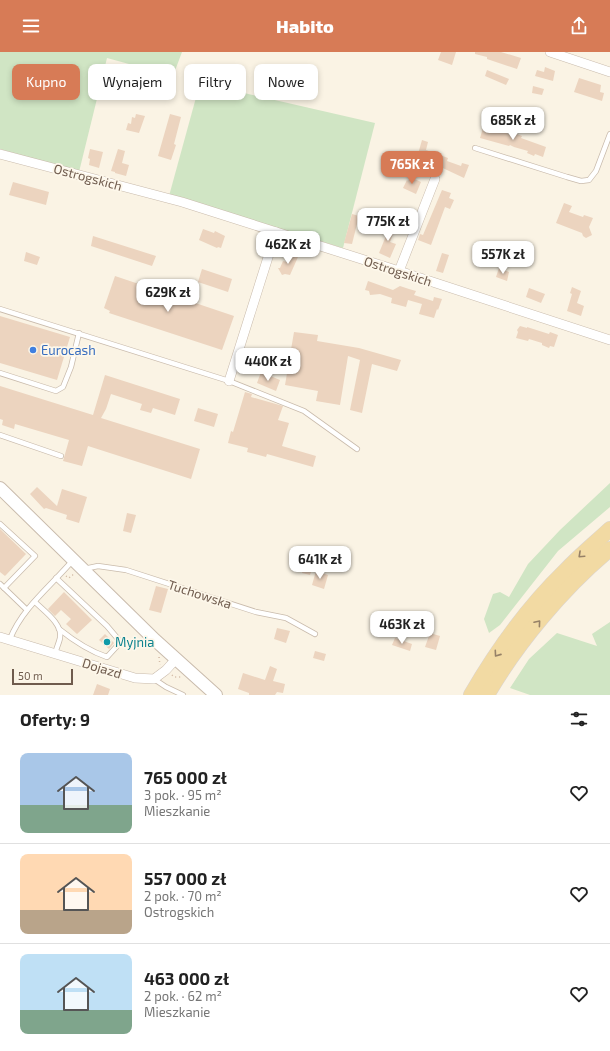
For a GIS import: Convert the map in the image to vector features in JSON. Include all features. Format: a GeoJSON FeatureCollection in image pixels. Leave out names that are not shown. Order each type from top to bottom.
{"type":"FeatureCollection","features":[{"type":"Feature","properties":{"kind":"main road"},"geometry":{"type":"LineString","coordinates":[[471,695],[488,666],[542,596],[564,571],[610,529]]}},
{"type":"Feature","properties":{"kind":"main road"},"geometry":{"type":"LineString","coordinates":[[487,695],[509,661],[536,625],[594,562],[610,549]]}},
{"type":"Feature","properties":{"kind":"street"},"geometry":{"type":"LineString","coordinates":[[556,53],[610,72]]}},
{"type":"Feature","properties":{"kind":"street","name":"Ostrogskich"},"geometry":{"type":"LineString","coordinates":[[0,154],[182,202],[610,340]]}},
{"type":"Feature","properties":{"kind":"street"},"geometry":{"type":"LineString","coordinates":[[399,271],[435,179]]}},
{"type":"Feature","properties":{"kind":"street"},"geometry":{"type":"LineString","coordinates":[[229,381],[276,232]]}},
{"type":"Feature","properties":{"kind":"street"},"geometry":{"type":"LineString","coordinates":[[0,488],[83,570],[216,695]]}},
{"type":"Feature","properties":{"kind":"street","name":"Dojazd"},"geometry":{"type":"LineString","coordinates":[[0,636],[135,678],[154,679]]}},
{"type":"Feature","properties":{"kind":"street"},"geometry":{"type":"LineString","coordinates":[[154,679],[166,670],[176,659]]}},
{"type":"Feature","properties":{"kind":"lane"},"geometry":{"type":"LineString","coordinates":[[476,148],[567,177],[589,180],[596,171],[610,134]]}},
{"type":"Feature","properties":{"kind":"lane"},"geometry":{"type":"LineString","coordinates":[[0,309],[229,381],[304,411],[357,449]]}},
{"type":"Feature","properties":{"kind":"lane"},"geometry":{"type":"LineString","coordinates":[[0,373],[56,391],[63,387],[71,367],[79,334]]}},
{"type":"Feature","properties":{"kind":"lane"},"geometry":{"type":"LineString","coordinates":[[0,435],[61,456]]}},
{"type":"Feature","properties":{"kind":"lane"},"geometry":{"type":"LineString","coordinates":[[0,524],[35,556],[2,586],[28,610]]}},
{"type":"Feature","properties":{"kind":"lane"},"geometry":{"type":"LineString","coordinates":[[10,640],[13,630],[28,610],[73,560]]}},
{"type":"Feature","properties":{"kind":"lane","name":"Tuchowska"},"geometry":{"type":"LineString","coordinates":[[83,570],[98,566],[126,570],[256,612],[286,618],[314,634]]}},
{"type":"Feature","properties":{"kind":"lane"},"geometry":{"type":"LineString","coordinates":[[35,602],[52,619],[59,629],[76,643],[97,654],[107,657],[118,645],[118,639],[107,626],[56,578]]}},
{"type":"Feature","properties":{"kind":"lane"},"geometry":{"type":"LineString","coordinates":[[55,654],[60,638],[59,629]]}},
{"type":"Feature","properties":{"kind":"lane"},"geometry":{"type":"LineString","coordinates":[[154,679],[166,687],[183,695]]}},
{"type":"Feature","properties":{"kind":"green space"},"geometry":{"type":"Polygon","coordinates":[[[0,52],[182,52],[176,68],[176,64],[129,64],[107,58],[106,64],[88,64],[88,100],[97,100],[79,172],[0,149],[0,52]]]}},
{"type":"Feature","properties":{"kind":"green space"},"geometry":{"type":"Polygon","coordinates":[[[246,94],[254,95],[254,100],[274,100],[375,123],[343,248],[169,196],[195,100],[246,100],[246,94]]]}},
{"type":"Feature","properties":{"kind":"green space"},"geometry":{"type":"Polygon","coordinates":[[[610,483],[610,507],[558,551],[500,625],[489,633],[484,619],[493,594],[500,592],[509,597],[528,564],[560,530],[610,483]]]}},
{"type":"Feature","properties":{"kind":"green space"},"geometry":{"type":"Polygon","coordinates":[[[610,622],[610,695],[530,695],[510,688],[529,659],[557,633],[597,646],[592,634],[610,622]]]}},
{"type":"Feature","properties":{"kind":"building"},"geometry":{"type":"Polygon","coordinates":[[[441,52],[456,52],[452,65],[438,60],[441,52]]]}},
{"type":"Feature","properties":{"kind":"building"},"geometry":{"type":"Polygon","coordinates":[[[475,52],[501,52],[521,58],[517,69],[487,59],[487,57],[475,54],[475,52]]]}},
{"type":"Feature","properties":{"kind":"building"},"geometry":{"type":"Polygon","coordinates":[[[545,67],[555,71],[553,81],[535,76],[537,70],[544,72],[545,67]]]}},
{"type":"Feature","properties":{"kind":"building"},"geometry":{"type":"Polygon","coordinates":[[[487,70],[509,79],[506,85],[485,76],[487,70]]]}},
{"type":"Feature","properties":{"kind":"building"},"geometry":{"type":"Polygon","coordinates":[[[579,78],[601,85],[600,92],[604,93],[602,101],[574,92],[579,78]]]}},
{"type":"Feature","properties":{"kind":"building"},"geometry":{"type":"Polygon","coordinates":[[[533,86],[544,89],[542,95],[532,93],[533,86]]]}},
{"type":"Feature","properties":{"kind":"building"},"geometry":{"type":"Polygon","coordinates":[[[136,114],[145,116],[139,133],[126,130],[128,123],[131,124],[132,117],[135,118],[136,114]]]}},
{"type":"Feature","properties":{"kind":"building"},"geometry":{"type":"Polygon","coordinates":[[[170,114],[181,117],[174,144],[176,145],[171,160],[158,156],[170,114]]]}},
{"type":"Feature","properties":{"kind":"building"},"geometry":{"type":"Polygon","coordinates":[[[489,127],[509,134],[510,132],[514,133],[522,136],[521,138],[546,147],[543,157],[535,154],[534,156],[527,153],[528,151],[510,145],[509,146],[480,138],[483,128],[488,130],[489,127]]]}},
{"type":"Feature","properties":{"kind":"building"},"geometry":{"type":"Polygon","coordinates":[[[422,140],[428,142],[426,150],[448,158],[447,161],[461,166],[462,163],[469,165],[464,178],[432,163],[433,159],[418,154],[422,140]]]}},
{"type":"Feature","properties":{"kind":"building"},"geometry":{"type":"Polygon","coordinates":[[[90,149],[103,152],[99,168],[89,165],[90,159],[88,158],[90,149]]]}},
{"type":"Feature","properties":{"kind":"building"},"geometry":{"type":"Polygon","coordinates":[[[118,149],[125,151],[122,163],[129,165],[126,176],[111,171],[118,149]]]}},
{"type":"Feature","properties":{"kind":"building"},"geometry":{"type":"Polygon","coordinates":[[[410,177],[421,182],[416,194],[403,188],[410,177]]]}},
{"type":"Feature","properties":{"kind":"building"},"geometry":{"type":"Polygon","coordinates":[[[13,182],[49,192],[46,205],[9,195],[13,182]]]}},
{"type":"Feature","properties":{"kind":"building"},"geometry":{"type":"Polygon","coordinates":[[[442,190],[451,193],[449,198],[454,200],[450,209],[445,207],[431,245],[418,240],[420,234],[423,235],[442,190]]]}},
{"type":"Feature","properties":{"kind":"building"},"geometry":{"type":"Polygon","coordinates":[[[564,203],[572,206],[569,212],[583,217],[584,215],[593,218],[589,227],[592,235],[586,238],[582,233],[556,223],[564,203]]]}},
{"type":"Feature","properties":{"kind":"building"},"geometry":{"type":"Polygon","coordinates":[[[352,214],[359,216],[352,244],[344,243],[352,214]]]}},
{"type":"Feature","properties":{"kind":"building"},"geometry":{"type":"Polygon","coordinates":[[[388,223],[396,226],[390,242],[396,244],[390,258],[379,253],[388,231],[385,230],[388,223]]]}},
{"type":"Feature","properties":{"kind":"building"},"geometry":{"type":"Polygon","coordinates":[[[203,229],[214,233],[215,231],[225,236],[221,248],[217,248],[199,240],[203,229]]]}},
{"type":"Feature","properties":{"kind":"building"},"geometry":{"type":"Polygon","coordinates":[[[93,236],[156,256],[152,266],[91,246],[93,236]]]}},
{"type":"Feature","properties":{"kind":"building"},"geometry":{"type":"Polygon","coordinates":[[[26,252],[40,257],[37,265],[24,261],[26,252]]]}},
{"type":"Feature","properties":{"kind":"building"},"geometry":{"type":"Polygon","coordinates":[[[501,252],[509,254],[506,261],[499,258],[501,252]]]}},
{"type":"Feature","properties":{"kind":"building"},"geometry":{"type":"Polygon","coordinates":[[[442,253],[449,255],[443,273],[436,271],[442,253]]]}},
{"type":"Feature","properties":{"kind":"building"},"geometry":{"type":"Polygon","coordinates":[[[289,254],[298,257],[290,275],[282,275],[278,268],[280,268],[283,261],[287,262],[289,254]]]}},
{"type":"Feature","properties":{"kind":"building"},"geometry":{"type":"Polygon","coordinates":[[[499,268],[509,272],[507,281],[496,277],[499,268]]]}},
{"type":"Feature","properties":{"kind":"building"},"geometry":{"type":"Polygon","coordinates":[[[202,269],[232,279],[228,292],[198,282],[202,269]]]}},
{"type":"Feature","properties":{"kind":"building"},"geometry":{"type":"Polygon","coordinates":[[[115,276],[234,316],[222,350],[109,313],[110,311],[104,308],[115,276]]]}},
{"type":"Feature","properties":{"kind":"building"},"geometry":{"type":"Polygon","coordinates":[[[368,281],[393,290],[400,286],[416,291],[414,295],[433,301],[434,297],[442,299],[434,318],[419,314],[422,304],[408,300],[406,307],[391,303],[392,298],[380,294],[370,295],[369,291],[365,290],[368,281]]]}},
{"type":"Feature","properties":{"kind":"building"},"geometry":{"type":"Polygon","coordinates":[[[572,287],[581,291],[577,303],[584,306],[581,316],[567,311],[572,294],[570,293],[572,287]]]}},
{"type":"Feature","properties":{"kind":"building"},"geometry":{"type":"Polygon","coordinates":[[[529,288],[545,294],[541,303],[526,297],[529,288]]]}},
{"type":"Feature","properties":{"kind":"building","name":"Eurocash"},"geometry":{"type":"Polygon","coordinates":[[[0,316],[70,337],[57,380],[0,363],[0,316]]]}},
{"type":"Feature","properties":{"kind":"building"},"geometry":{"type":"Polygon","coordinates":[[[520,326],[558,335],[554,347],[550,346],[549,348],[542,345],[542,343],[529,339],[528,341],[516,338],[518,332],[517,330],[520,326]]]}},
{"type":"Feature","properties":{"kind":"building"},"geometry":{"type":"Polygon","coordinates":[[[294,332],[318,335],[317,341],[359,348],[401,360],[397,371],[372,364],[362,413],[350,410],[360,360],[348,356],[340,405],[316,401],[318,391],[285,385],[294,332]]]}},
{"type":"Feature","properties":{"kind":"building"},"geometry":{"type":"Polygon","coordinates":[[[261,372],[280,380],[276,391],[257,383],[261,372]]]}},
{"type":"Feature","properties":{"kind":"building"},"geometry":{"type":"Polygon","coordinates":[[[105,375],[180,399],[175,415],[153,408],[151,413],[140,410],[142,404],[111,394],[101,418],[200,449],[191,479],[88,446],[82,466],[63,461],[69,440],[15,424],[14,429],[2,425],[3,420],[0,419],[0,386],[93,415],[105,375]]]}},
{"type":"Feature","properties":{"kind":"building"},"geometry":{"type":"Polygon","coordinates":[[[245,392],[252,394],[251,397],[283,406],[278,420],[289,423],[282,446],[316,456],[313,467],[267,454],[266,457],[247,452],[248,448],[228,443],[231,431],[233,432],[245,392]]]}},
{"type":"Feature","properties":{"kind":"building"},"geometry":{"type":"Polygon","coordinates":[[[198,408],[218,414],[214,427],[194,421],[198,408]]]}},
{"type":"Feature","properties":{"kind":"building"},"geometry":{"type":"Polygon","coordinates":[[[37,487],[57,506],[62,489],[87,497],[79,523],[66,519],[67,515],[46,508],[44,509],[30,494],[37,487]]]}},
{"type":"Feature","properties":{"kind":"building"},"geometry":{"type":"Polygon","coordinates":[[[127,513],[136,515],[131,533],[123,531],[127,513]]]}},
{"type":"Feature","properties":{"kind":"building"},"geometry":{"type":"Polygon","coordinates":[[[0,529],[26,554],[5,576],[0,572],[0,529]]]}},
{"type":"Feature","properties":{"kind":"building"},"geometry":{"type":"Polygon","coordinates":[[[304,567],[312,569],[310,575],[302,573],[304,567]]]}},
{"type":"Feature","properties":{"kind":"building"},"geometry":{"type":"Polygon","coordinates":[[[316,571],[328,575],[324,589],[312,585],[316,571]]]}},
{"type":"Feature","properties":{"kind":"building"},"geometry":{"type":"Polygon","coordinates":[[[156,586],[168,589],[161,613],[149,610],[156,586]]]}},
{"type":"Feature","properties":{"kind":"building"},"geometry":{"type":"Polygon","coordinates":[[[64,592],[92,620],[77,634],[66,624],[71,619],[61,610],[55,616],[48,609],[64,592]]]}},
{"type":"Feature","properties":{"kind":"building"},"geometry":{"type":"Polygon","coordinates":[[[277,628],[290,631],[286,643],[274,639],[277,628]]]}},
{"type":"Feature","properties":{"kind":"building"},"geometry":{"type":"Polygon","coordinates":[[[430,633],[440,636],[436,650],[425,647],[430,633]]]}},
{"type":"Feature","properties":{"kind":"building","name":"Myjnia"},"geometry":{"type":"Polygon","coordinates":[[[105,634],[114,643],[109,649],[99,640],[105,634]]]}},
{"type":"Feature","properties":{"kind":"building"},"geometry":{"type":"Polygon","coordinates":[[[395,638],[412,644],[410,651],[392,645],[395,638]]]}},
{"type":"Feature","properties":{"kind":"building"},"geometry":{"type":"Polygon","coordinates":[[[315,651],[326,654],[324,661],[313,658],[315,651]]]}},
{"type":"Feature","properties":{"kind":"building"},"geometry":{"type":"Polygon","coordinates":[[[270,666],[277,669],[273,681],[285,684],[283,693],[277,692],[275,695],[249,695],[249,693],[238,689],[243,673],[265,680],[270,666]]]}},
{"type":"Feature","properties":{"kind":"building"},"geometry":{"type":"Polygon","coordinates":[[[97,684],[110,689],[108,695],[93,695],[97,684]]]}},
{"type":"Feature","properties":{"kind":"place","name":"Eurocash"},"geometry":{"type":"Point","coordinates":[33,350]}},
{"type":"Feature","properties":{"kind":"place","name":"Myjnia"},"geometry":{"type":"Point","coordinates":[107,642]}}]}
